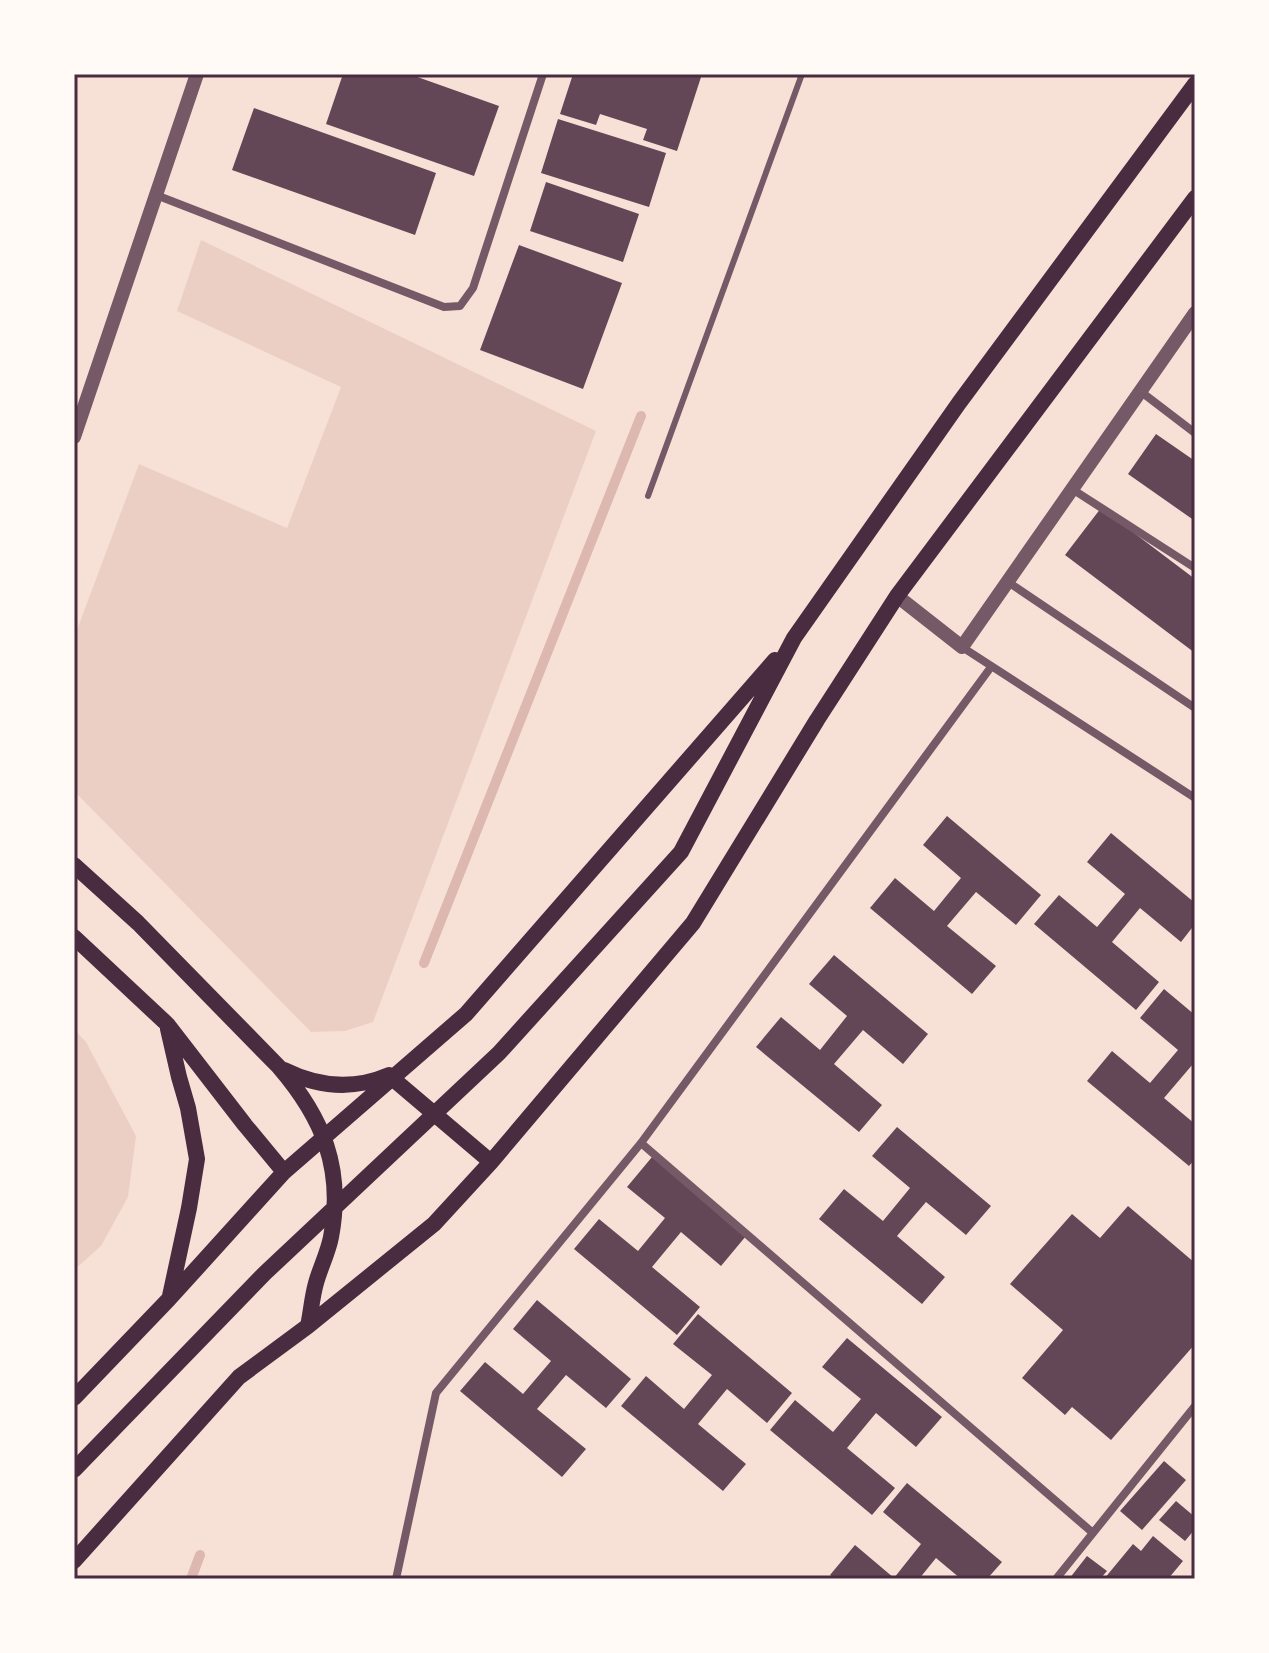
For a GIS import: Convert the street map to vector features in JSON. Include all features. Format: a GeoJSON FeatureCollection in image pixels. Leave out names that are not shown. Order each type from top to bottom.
{"type":"FeatureCollection","features":[{"type":"Feature","properties":{"kind":"main road"},"geometry":{"type":"LineString","coordinates":[[74,1398],[284,1172],[466,1014],[794,638],[959,403],[1195,84]]}},
{"type":"Feature","properties":{"kind":"main road"},"geometry":{"type":"LineString","coordinates":[[74,1561],[239,1377],[308,1326],[434,1224],[491,1162],[693,923],[897,596],[1195,198]]}},
{"type":"Feature","properties":{"kind":"main road"},"geometry":{"type":"LineString","coordinates":[[74,1470],[265,1273],[499,1053],[681,852],[794,638]]}},
{"type":"Feature","properties":{"kind":"main road"},"geometry":{"type":"LineString","coordinates":[[74,865],[138,923],[279,1067],[313,1112],[324,1137],[333,1175],[335,1217],[331,1240],[316,1283],[308,1326]]}},
{"type":"Feature","properties":{"kind":"main road"},"geometry":{"type":"LineString","coordinates":[[74,937],[167,1024],[284,1172]]}},
{"type":"Feature","properties":{"kind":"main road"},"geometry":{"type":"LineString","coordinates":[[167,1024],[197,1159],[169,1299]]}},
{"type":"Feature","properties":{"kind":"main road"},"geometry":{"type":"LineString","coordinates":[[279,1067],[313,1081],[349,1085],[397,1074]]}},
{"type":"Feature","properties":{"kind":"main road"},"geometry":{"type":"LineString","coordinates":[[397,1074],[491,1162]]}},
{"type":"Feature","properties":{"kind":"street"},"geometry":{"type":"LineString","coordinates":[[74,437],[197,74]]}},
{"type":"Feature","properties":{"kind":"street"},"geometry":{"type":"LineString","coordinates":[[156,195],[444,307],[460,306],[473,288],[543,74]]}},
{"type":"Feature","properties":{"kind":"street"},"geometry":{"type":"LineString","coordinates":[[962,647],[1195,313]]}},
{"type":"Feature","properties":{"kind":"street"},"geometry":{"type":"LineString","coordinates":[[1140,391],[1195,433]]}},
{"type":"Feature","properties":{"kind":"street"},"geometry":{"type":"LineString","coordinates":[[1072,489],[1195,568]]}},
{"type":"Feature","properties":{"kind":"street"},"geometry":{"type":"LineString","coordinates":[[1008,582],[1195,708]]}},
{"type":"Feature","properties":{"kind":"street"},"geometry":{"type":"LineString","coordinates":[[897,596],[991,667],[1195,798]]}},
{"type":"Feature","properties":{"kind":"street"},"geometry":{"type":"LineString","coordinates":[[396,1579],[436,1393],[641,1143],[991,667]]}},
{"type":"Feature","properties":{"kind":"street"},"geometry":{"type":"LineString","coordinates":[[641,1143],[1093,1533]]}},
{"type":"Feature","properties":{"kind":"street"},"geometry":{"type":"LineString","coordinates":[[1056,1579],[1195,1406]]}},
{"type":"Feature","properties":{"kind":"lane"},"geometry":{"type":"LineString","coordinates":[[648,496],[802,74]]}},
{"type":"Feature","properties":{"kind":"shaded area"},"geometry":{"type":"Polygon","coordinates":[[[201,240],[596,431],[373,1022],[345,1031],[311,1032],[78,795],[74,787],[74,638],[139,464],[287,528],[341,387],[177,311],[201,240]]]}},
{"type":"Feature","properties":{"kind":"shaded area"},"geometry":{"type":"Polygon","coordinates":[[[74,1029],[86,1042],[136,1136],[128,1197],[101,1246],[74,1270],[74,1029]]]}},
{"type":"Feature","properties":{"kind":"building"},"geometry":{"type":"Polygon","coordinates":[[[343,74],[409,74],[499,106],[474,176],[326,124],[343,74]]]}},
{"type":"Feature","properties":{"kind":"building"},"geometry":{"type":"Polygon","coordinates":[[[573,74],[702,74],[677,151],[643,140],[647,129],[600,114],[596,125],[560,114],[573,74]]]}},
{"type":"Feature","properties":{"kind":"building"},"geometry":{"type":"Polygon","coordinates":[[[254,108],[436,173],[415,235],[232,170],[254,108]]]}},
{"type":"Feature","properties":{"kind":"building"},"geometry":{"type":"Polygon","coordinates":[[[558,119],[666,153],[649,207],[541,173],[558,119]]]}},
{"type":"Feature","properties":{"kind":"building"},"geometry":{"type":"Polygon","coordinates":[[[546,182],[639,214],[623,262],[530,231],[546,182]]]}},
{"type":"Feature","properties":{"kind":"building"},"geometry":{"type":"Polygon","coordinates":[[[519,245],[622,283],[583,389],[480,350],[519,245]]]}},
{"type":"Feature","properties":{"kind":"building"},"geometry":{"type":"Polygon","coordinates":[[[1156,434],[1195,461],[1195,521],[1128,474],[1156,434]]]}},
{"type":"Feature","properties":{"kind":"building"},"geometry":{"type":"Polygon","coordinates":[[[1101,508],[1195,579],[1195,653],[1065,555],[1101,508]]]}},
{"type":"Feature","properties":{"kind":"building"},"geometry":{"type":"Polygon","coordinates":[[[947,816],[1041,895],[1016,925],[976,892],[947,926],[996,966],[972,994],[870,908],[895,878],[934,911],[961,878],[923,845],[947,816]]]}},
{"type":"Feature","properties":{"kind":"building"},"geometry":{"type":"Polygon","coordinates":[[[1111,833],[1195,903],[1195,924],[1181,942],[1140,908],[1112,942],[1159,982],[1136,1010],[1034,924],[1059,895],[1097,927],[1125,894],[1087,862],[1111,833]]]}},
{"type":"Feature","properties":{"kind":"building"},"geometry":{"type":"Polygon","coordinates":[[[834,955],[928,1034],[903,1064],[863,1030],[834,1064],[882,1105],[859,1132],[756,1047],[781,1017],[820,1050],[847,1016],[809,984],[834,955]]]}},
{"type":"Feature","properties":{"kind":"building"},"geometry":{"type":"Polygon","coordinates":[[[1164,989],[1195,1015],[1195,1066],[1193,1064],[1164,1098],[1195,1124],[1195,1159],[1189,1166],[1087,1081],[1112,1051],[1150,1083],[1178,1050],[1140,1018],[1164,989]]]}},
{"type":"Feature","properties":{"kind":"building"},"geometry":{"type":"Polygon","coordinates":[[[897,1127],[991,1206],[966,1235],[926,1202],[897,1236],[945,1277],[922,1304],[819,1219],[844,1189],[883,1221],[910,1188],[872,1156],[897,1127]]]}},
{"type":"Feature","properties":{"kind":"building"},"geometry":{"type":"Polygon","coordinates":[[[652,1157],[746,1236],[721,1266],[681,1232],[652,1267],[700,1307],[677,1335],[574,1249],[599,1219],[638,1251],[665,1218],[627,1187],[652,1157]]]}},
{"type":"Feature","properties":{"kind":"building"},"geometry":{"type":"Polygon","coordinates":[[[1128,1206],[1195,1263],[1195,1344],[1111,1440],[1072,1407],[1065,1415],[1022,1378],[1063,1330],[1010,1284],[1072,1214],[1100,1238],[1128,1206]]]}},
{"type":"Feature","properties":{"kind":"building"},"geometry":{"type":"Polygon","coordinates":[[[537,1300],[631,1379],[606,1408],[566,1375],[537,1409],[586,1449],[562,1477],[460,1391],[485,1362],[523,1394],[551,1361],[513,1329],[537,1300]]]}},
{"type":"Feature","properties":{"kind":"building"},"geometry":{"type":"Polygon","coordinates":[[[698,1314],[792,1393],[767,1423],[727,1389],[698,1424],[746,1464],[723,1491],[621,1406],[646,1376],[684,1409],[712,1375],[673,1344],[698,1314]]]}},
{"type":"Feature","properties":{"kind":"building"},"geometry":{"type":"Polygon","coordinates":[[[847,1338],[942,1417],[916,1447],[876,1413],[847,1448],[895,1488],[872,1515],[770,1430],[795,1400],[833,1432],[861,1399],[822,1367],[847,1338]]]}},
{"type":"Feature","properties":{"kind":"building"},"geometry":{"type":"Polygon","coordinates":[[[1164,1461],[1186,1480],[1142,1530],[1120,1511],[1164,1461]]]}},
{"type":"Feature","properties":{"kind":"building"},"geometry":{"type":"Polygon","coordinates":[[[907,1483],[1002,1562],[987,1579],[961,1579],[936,1558],[919,1579],[835,1579],[830,1575],[855,1545],[894,1578],[921,1544],[883,1512],[907,1483]]]}},
{"type":"Feature","properties":{"kind":"building"},"geometry":{"type":"Polygon","coordinates":[[[1176,1501],[1195,1517],[1195,1529],[1185,1541],[1159,1520],[1176,1501]]]}},
{"type":"Feature","properties":{"kind":"building"},"geometry":{"type":"Polygon","coordinates":[[[1153,1536],[1183,1561],[1168,1579],[1104,1579],[1133,1544],[1141,1551],[1153,1536]]]}},
{"type":"Feature","properties":{"kind":"building"},"geometry":{"type":"Polygon","coordinates":[[[1087,1556],[1107,1571],[1100,1579],[1069,1579],[1087,1556]]]}},
{"type":"Feature","properties":{"kind":"waterway"},"geometry":{"type":"LineString","coordinates":[[424,963],[641,416]]}},
{"type":"Feature","properties":{"kind":"waterway"},"geometry":{"type":"LineString","coordinates":[[191,1579],[200,1555]]}}]}
